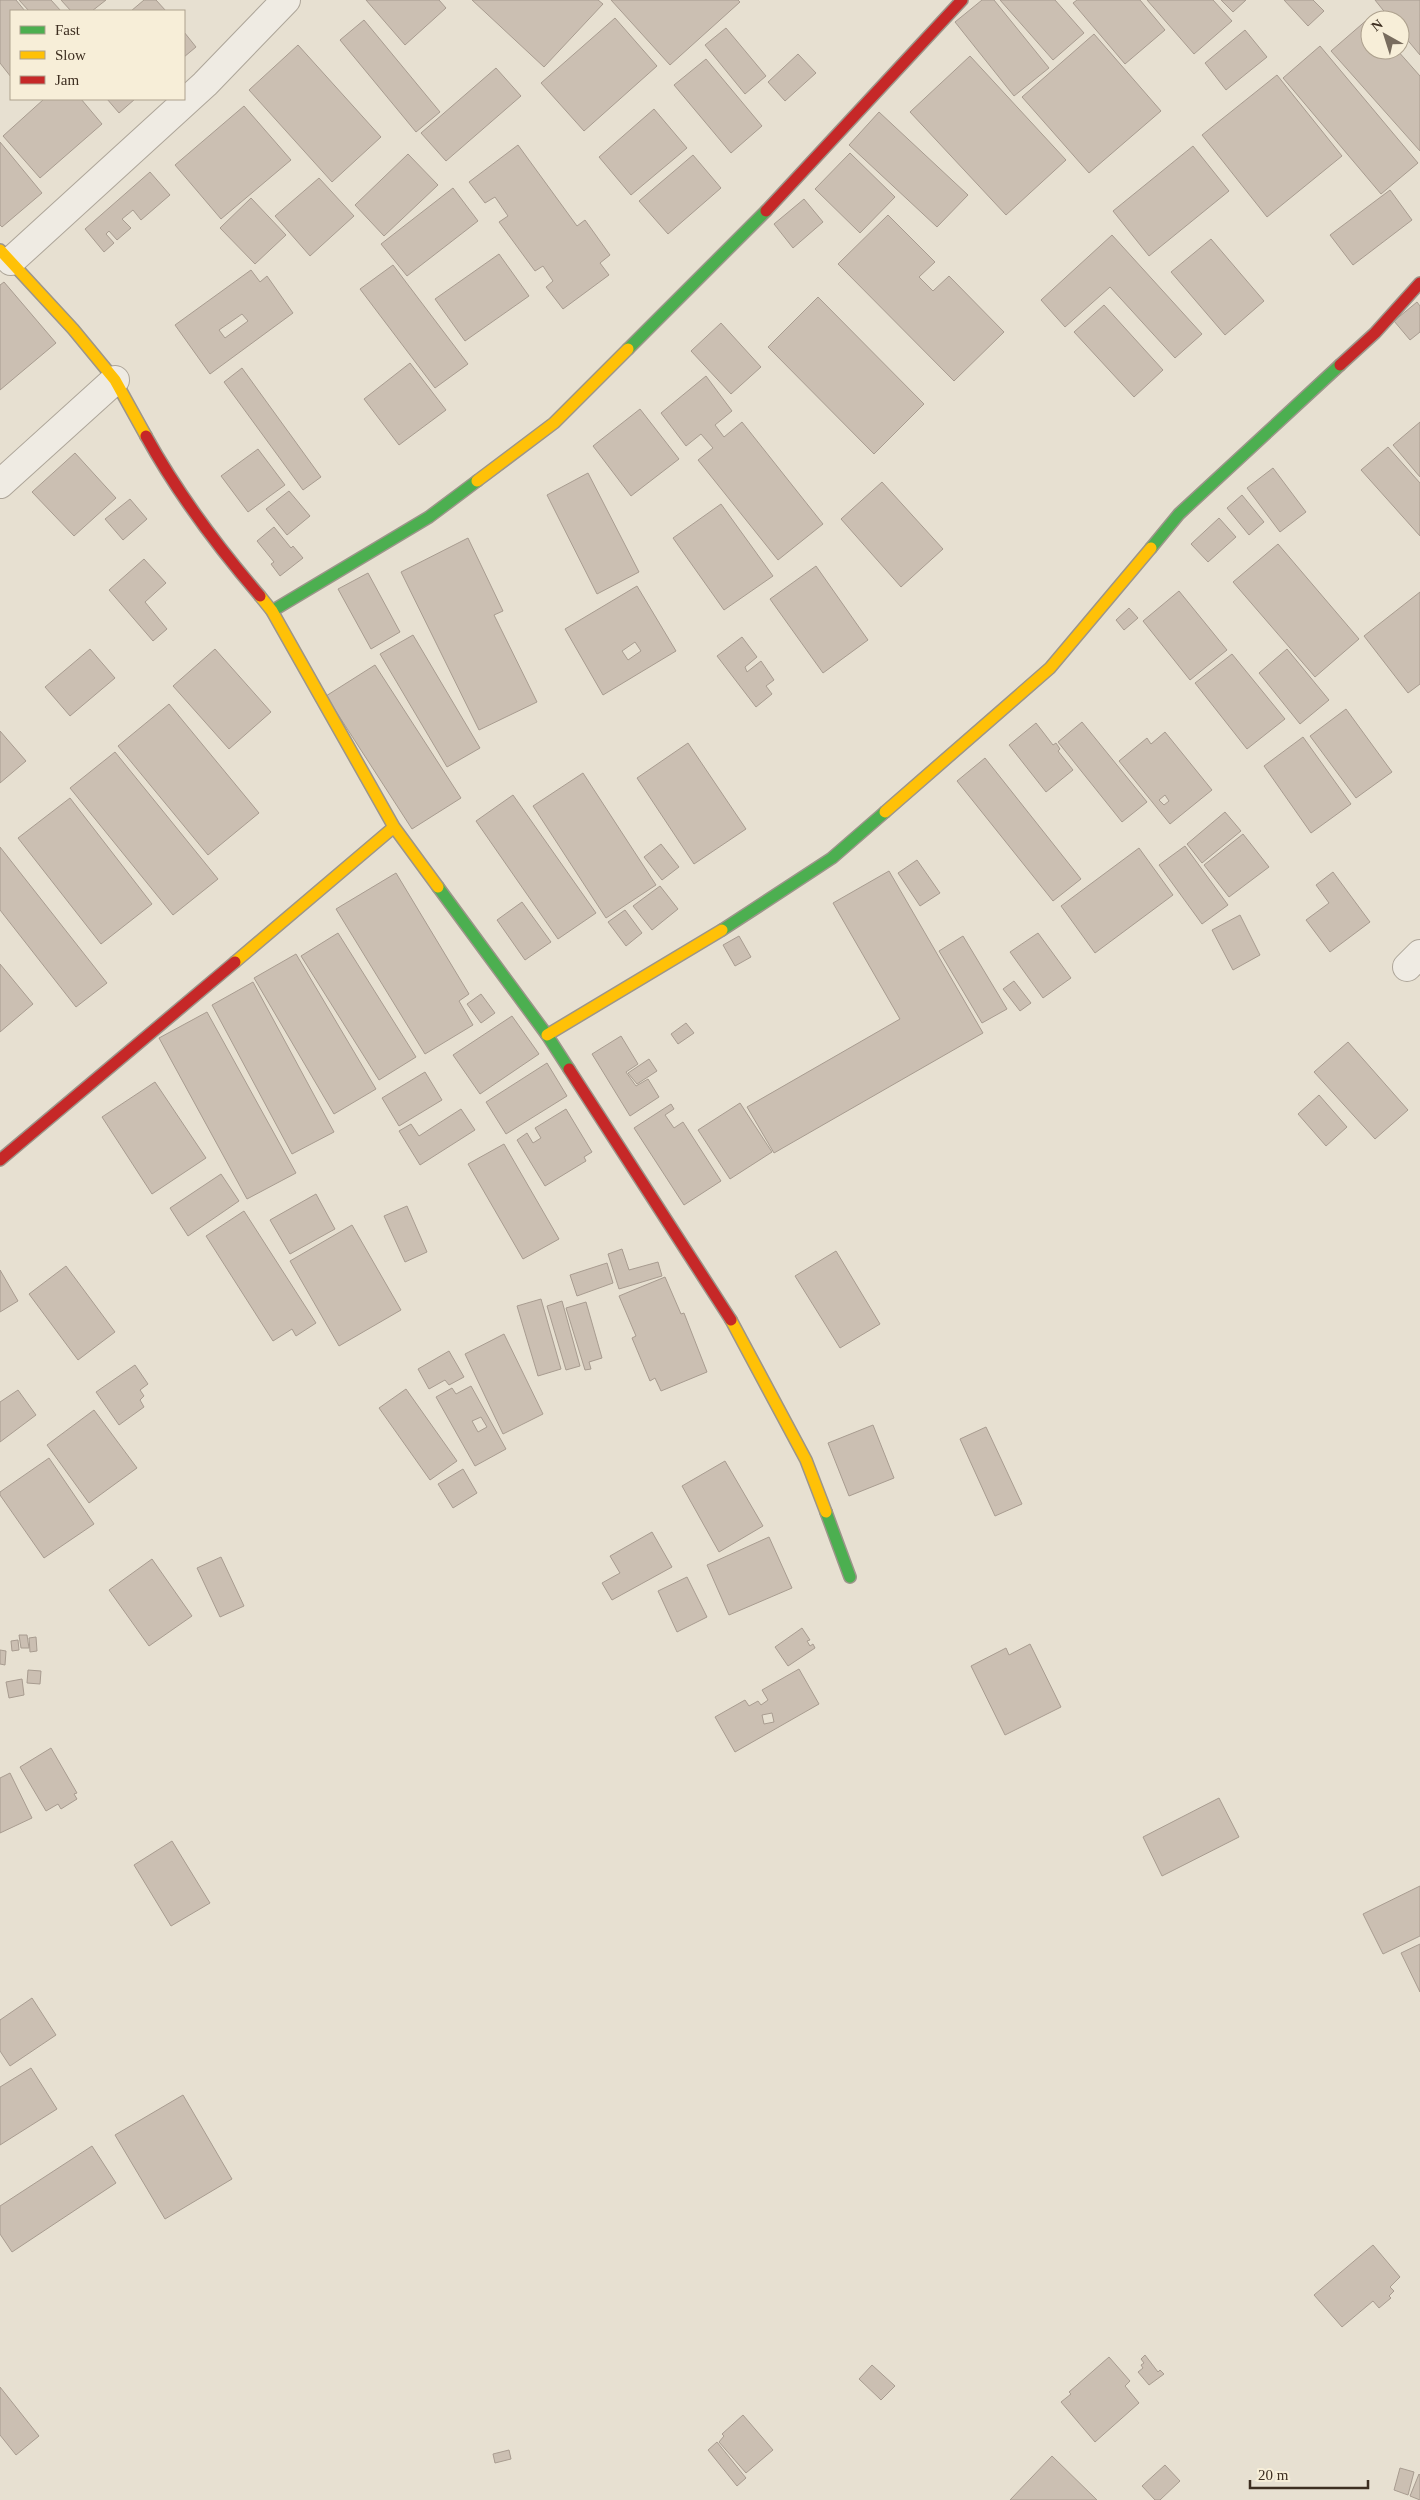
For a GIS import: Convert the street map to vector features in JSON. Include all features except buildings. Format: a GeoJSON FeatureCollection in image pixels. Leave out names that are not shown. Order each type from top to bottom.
{"type":"FeatureCollection","features":[{"type":"Feature","properties":{"kind":"street"},"geometry":{"type":"LineString","coordinates":[[286,0],[205,84],[5,256],[73,328],[115,380],[168,476],[225,555],[272,611],[394,827],[547,1035],[728,1314],[806,1460],[850,1577]]}},
{"type":"Feature","properties":{"kind":"street"},"geometry":{"type":"LineString","coordinates":[[272,611],[429,517],[554,423],[780,198],[962,0]]}},
{"type":"Feature","properties":{"kind":"street"},"geometry":{"type":"LineString","coordinates":[[547,1035],[689,952],[832,858],[1050,668],[1179,514],[1375,333],[1420,283]]}},
{"type":"Feature","properties":{"kind":"street"},"geometry":{"type":"LineString","coordinates":[[0,484],[115,380]]}},
{"type":"Feature","properties":{"kind":"street"},"geometry":{"type":"LineString","coordinates":[[0,1160],[394,827]]}},
{"type":"Feature","properties":{"kind":"traffic: fast"},"geometry":{"type":"LineString","coordinates":[[628,349],[766,211]]}},
{"type":"Feature","properties":{"kind":"traffic: fast"},"geometry":{"type":"LineString","coordinates":[[1151,548],[1179,514],[1340,365]]}},
{"type":"Feature","properties":{"kind":"traffic: fast"},"geometry":{"type":"LineString","coordinates":[[272,611],[429,517],[477,481]]}},
{"type":"Feature","properties":{"kind":"traffic: fast"},"geometry":{"type":"LineString","coordinates":[[722,930],[832,858],[885,812]]}},
{"type":"Feature","properties":{"kind":"traffic: fast"},"geometry":{"type":"LineString","coordinates":[[438,887],[547,1035],[569,1069]]}},
{"type":"Feature","properties":{"kind":"traffic: fast"},"geometry":{"type":"LineString","coordinates":[[826,1512],[850,1577]]}},
{"type":"Feature","properties":{"kind":"traffic: slow"},"geometry":{"type":"LineString","coordinates":[[0,250],[73,329],[115,380],[146,436]]}},
{"type":"Feature","properties":{"kind":"traffic: slow"},"geometry":{"type":"LineString","coordinates":[[477,481],[554,423],[628,349]]}},
{"type":"Feature","properties":{"kind":"traffic: slow"},"geometry":{"type":"LineString","coordinates":[[885,812],[1050,668],[1151,548]]}},
{"type":"Feature","properties":{"kind":"traffic: slow"},"geometry":{"type":"LineString","coordinates":[[260,596],[272,611],[394,827],[438,887]]}},
{"type":"Feature","properties":{"kind":"traffic: slow"},"geometry":{"type":"LineString","coordinates":[[235,962],[394,827]]}},
{"type":"Feature","properties":{"kind":"traffic: slow"},"geometry":{"type":"LineString","coordinates":[[547,1035],[722,930]]}},
{"type":"Feature","properties":{"kind":"traffic: slow"},"geometry":{"type":"LineString","coordinates":[[731,1320],[806,1460],[826,1512]]}},
{"type":"Feature","properties":{"kind":"traffic: jam"},"geometry":{"type":"LineString","coordinates":[[766,211],[962,0]]}},
{"type":"Feature","properties":{"kind":"traffic: jam"},"geometry":{"type":"LineString","coordinates":[[1340,365],[1375,333],[1420,283]]}},
{"type":"Feature","properties":{"kind":"traffic: jam"},"geometry":{"type":"LineString","coordinates":[[146,436],[171,478],[199,519],[260,596]]}},
{"type":"Feature","properties":{"kind":"traffic: jam"},"geometry":{"type":"LineString","coordinates":[[0,1160],[235,962]]}},
{"type":"Feature","properties":{"kind":"traffic: jam"},"geometry":{"type":"LineString","coordinates":[[569,1069],[731,1320]]}}]}
